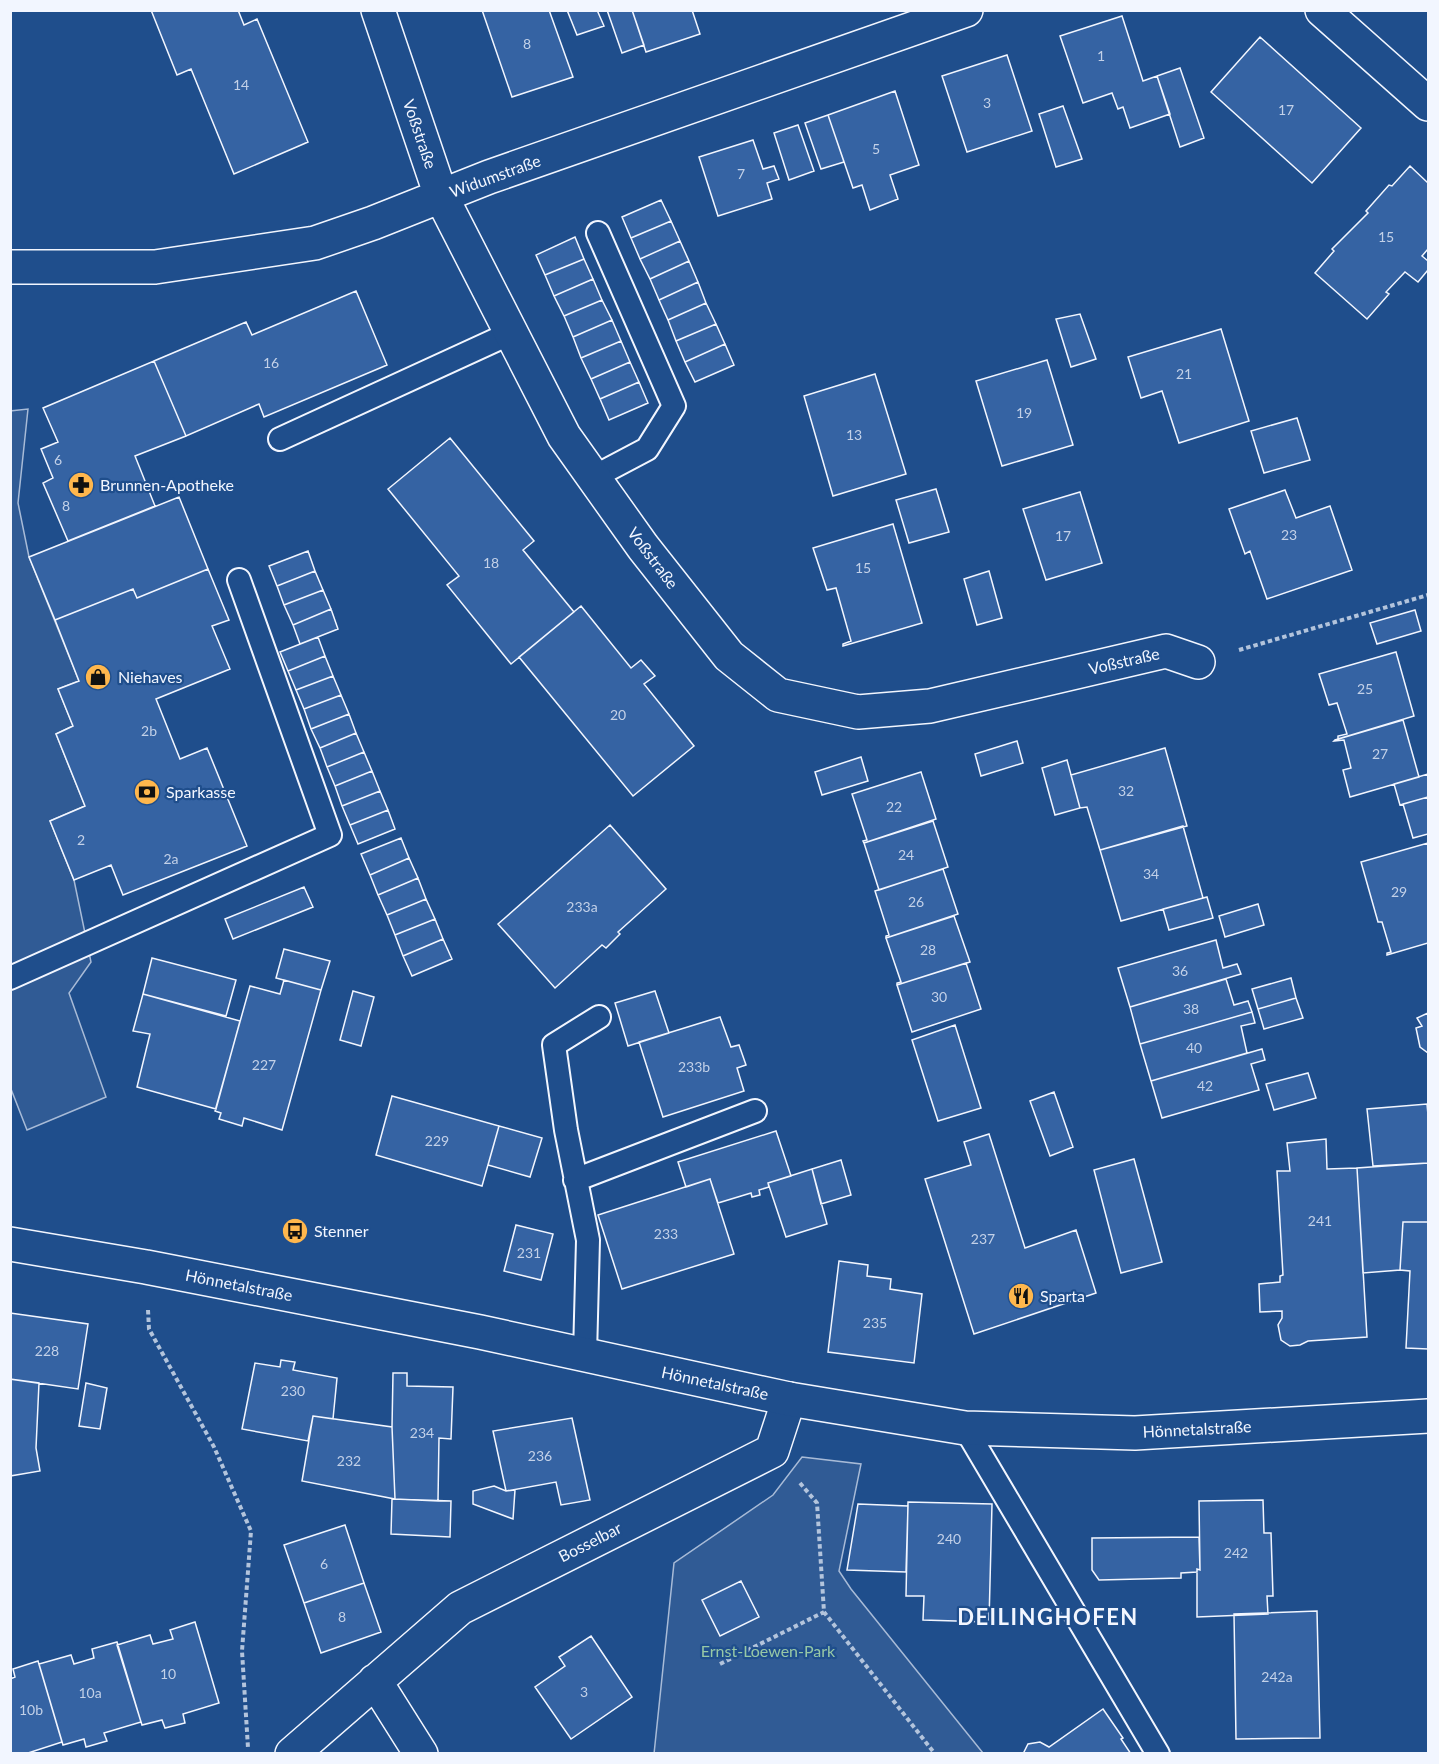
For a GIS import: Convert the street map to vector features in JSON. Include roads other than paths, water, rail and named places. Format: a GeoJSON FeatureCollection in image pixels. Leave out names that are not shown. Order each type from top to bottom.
{"type":"FeatureCollection","features":[{"type":"Feature","properties":{"kind":"street","name":"Voßstraße"},"geometry":{"type":"LineString","coordinates":[[378,10],[441,196],[564,436],[643,547],[729,656],[778,695],[858,712],[930,706],[1166,651],[1198,662]]}},
{"type":"Feature","properties":{"kind":"street","name":"Widumstraße"},"geometry":{"type":"LineString","coordinates":[[10,267],[154,267],[315,243],[373,223],[489,177],[966,10]]}},
{"type":"Feature","properties":{"kind":"street"},"geometry":{"type":"LineString","coordinates":[[1322,10],[1428,104]]}},
{"type":"Feature","properties":{"kind":"street","name":"Hönnetalstraße"},"geometry":{"type":"LineString","coordinates":[[10,1244],[146,1267],[480,1332],[789,1399],[965,1428],[1135,1433],[1428,1416]]}},
{"type":"Feature","properties":{"kind":"street","name":"Bosselbar"},"geometry":{"type":"LineString","coordinates":[[292,1754],[460,1608],[772,1450],[789,1399]]}},
{"type":"Feature","properties":{"kind":"street"},"geometry":{"type":"LineString","coordinates":[[375,1682],[421,1754]]}},
{"type":"Feature","properties":{"kind":"lane"},"geometry":{"type":"LineString","coordinates":[[594,477],[647,449],[674,406],[598,232]]}},
{"type":"Feature","properties":{"kind":"lane"},"geometry":{"type":"LineString","coordinates":[[280,439],[511,333]]}},
{"type":"Feature","properties":{"kind":"lane"},"geometry":{"type":"LineString","coordinates":[[10,978],[330,835],[239,580]]}},
{"type":"Feature","properties":{"kind":"lane"},"geometry":{"type":"LineString","coordinates":[[585,1355],[588,1240],[566,1130],[554,1045],[599,1017]]}},
{"type":"Feature","properties":{"kind":"lane"},"geometry":{"type":"LineString","coordinates":[[575,1180],[755,1111]]}},
{"type":"Feature","properties":{"kind":"lane"},"geometry":{"type":"LineString","coordinates":[[965,1428],[1158,1754]]}},
{"type":"Feature","properties":{"kind":"place","name":"Brunnen-Apotheke"},"geometry":{"type":"Point","coordinates":[81,485]}},
{"type":"Feature","properties":{"kind":"place","name":"Niehaves"},"geometry":{"type":"Point","coordinates":[98,677]}},
{"type":"Feature","properties":{"kind":"place","name":"Sparkasse"},"geometry":{"type":"Point","coordinates":[147,792]}},
{"type":"Feature","properties":{"kind":"place","name":"Stenner"},"geometry":{"type":"Point","coordinates":[295,1231]}},
{"type":"Feature","properties":{"kind":"place","name":"Sparta"},"geometry":{"type":"Point","coordinates":[1021,1296]}},
{"type":"Feature","properties":{"kind":"district","name":"DEILINGHOFEN"},"geometry":{"type":"Point","coordinates":[1048,1617]}},
{"type":"Feature","properties":{"kind":"park label","name":"Ernst-Loewen-Park"},"geometry":{"type":"Point","coordinates":[768,1651]}}]}
